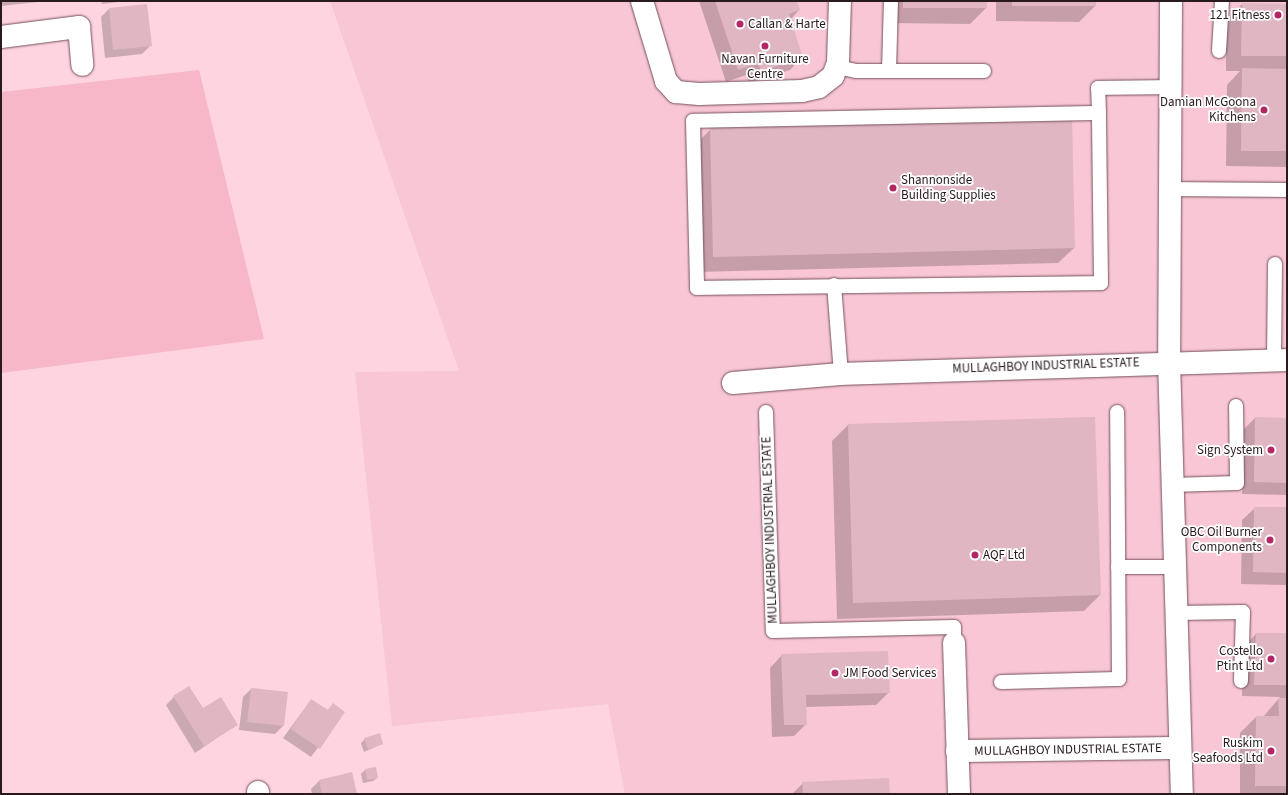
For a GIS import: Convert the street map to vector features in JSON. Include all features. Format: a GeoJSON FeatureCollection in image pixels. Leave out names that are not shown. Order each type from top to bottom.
{"type":"FeatureCollection","features":[{"type":"Feature","properties":{"kind":"street"},"geometry":{"type":"LineString","coordinates":[[642,1],[666,81],[676,92],[802,91],[819,87],[837,67],[840,1]]}},
{"type":"Feature","properties":{"kind":"street","name":"MULLAGHBOY INDUSTRIAL ESTATE"},"geometry":{"type":"LineString","coordinates":[[1171,1],[1169,362],[1182,794]]}},
{"type":"Feature","properties":{"kind":"street"},"geometry":{"type":"LineString","coordinates":[[1,37],[78,27],[82,65]]}},
{"type":"Feature","properties":{"kind":"street","name":"MULLAGHBOY INDUSTRIAL ESTATE"},"geometry":{"type":"LineString","coordinates":[[733,383],[841,374],[1169,362],[1280,360]]}},
{"type":"Feature","properties":{"kind":"street","name":"MULLAGHBOY INDUSTRIAL ESTATE"},"geometry":{"type":"LineString","coordinates":[[954,643],[959,794]]}},
{"type":"Feature","properties":{"kind":"street","name":"MULLAGHBOY INDUSTRIAL ESTATE"},"geometry":{"type":"LineString","coordinates":[[957,751],[1180,748]]}},
{"type":"Feature","properties":{"kind":"lane"},"geometry":{"type":"LineString","coordinates":[[889,71],[891,1]]}},
{"type":"Feature","properties":{"kind":"lane"},"geometry":{"type":"LineString","coordinates":[[1219,51],[1222,1]]}},
{"type":"Feature","properties":{"kind":"lane"},"geometry":{"type":"LineString","coordinates":[[837,67],[889,71],[984,71]]}},
{"type":"Feature","properties":{"kind":"lane"},"geometry":{"type":"LineString","coordinates":[[1099,113],[693,121],[698,288],[834,285],[1101,283],[1099,113],[1098,88],[1170,87]]}},
{"type":"Feature","properties":{"kind":"lane"},"geometry":{"type":"LineString","coordinates":[[1170,189],[1287,190]]}},
{"type":"Feature","properties":{"kind":"lane"},"geometry":{"type":"LineString","coordinates":[[1275,264],[1281,313],[1280,360]]}},
{"type":"Feature","properties":{"kind":"lane"},"geometry":{"type":"LineString","coordinates":[[834,285],[841,374]]}},
{"type":"Feature","properties":{"kind":"lane"},"geometry":{"type":"LineString","coordinates":[[1172,485],[1237,483],[1236,406]]}},
{"type":"Feature","properties":{"kind":"lane","name":"MULLAGHBOY INDUSTRIAL ESTATE"},"geometry":{"type":"LineString","coordinates":[[766,412],[773,631],[954,627],[954,643]]}},
{"type":"Feature","properties":{"kind":"lane"},"geometry":{"type":"LineString","coordinates":[[1001,682],[1119,678],[1117,412]]}},
{"type":"Feature","properties":{"kind":"lane"},"geometry":{"type":"LineString","coordinates":[[1118,567],[1174,567]]}},
{"type":"Feature","properties":{"kind":"lane"},"geometry":{"type":"LineString","coordinates":[[1176,613],[1243,612],[1241,681]]}},
{"type":"Feature","properties":{"kind":"shaded area"},"geometry":{"type":"Polygon","coordinates":[[[330,1],[1287,1],[1287,794],[625,794],[608,704],[392,726],[355,372],[459,371],[330,1]]]}},
{"type":"Feature","properties":{"kind":"shaded area"},"geometry":{"type":"Polygon","coordinates":[[[199,70],[264,339],[1,373],[1,92],[199,70]]]}},
{"type":"Feature","properties":{"kind":"building","name":"Navan Furniture Centre"},"geometry":{"type":"Polygon","coordinates":[[[715,1],[797,1],[800,10],[789,14],[803,58],[761,71],[758,63],[738,70],[715,1]]]}},
{"type":"Feature","properties":{"kind":"building"},"geometry":{"type":"Polygon","coordinates":[[[903,1],[987,1],[987,8],[903,8],[903,1]]]}},
{"type":"Feature","properties":{"kind":"building"},"geometry":{"type":"Polygon","coordinates":[[[1012,1],[1096,1],[1096,6],[1012,6],[1012,1]]]}},
{"type":"Feature","properties":{"kind":"building"},"geometry":{"type":"Polygon","coordinates":[[[1242,3],[1287,4],[1287,56],[1241,56],[1242,3]]]}},
{"type":"Feature","properties":{"kind":"building"},"geometry":{"type":"Polygon","coordinates":[[[147,4],[152,46],[113,50],[109,8],[147,4]]]}},
{"type":"Feature","properties":{"kind":"building","name":"Damian McGoona Kitchens"},"geometry":{"type":"Polygon","coordinates":[[[1242,68],[1287,69],[1287,151],[1241,151],[1242,68]]]}},
{"type":"Feature","properties":{"kind":"building","name":"Shannonside Building Supplies"},"geometry":{"type":"Polygon","coordinates":[[[1072,119],[1075,248],[713,257],[710,128],[1072,119]]]}},
{"type":"Feature","properties":{"kind":"building"},"geometry":{"type":"Polygon","coordinates":[[[1095,417],[1101,595],[853,603],[848,424],[1095,417]]]}},
{"type":"Feature","properties":{"kind":"building","name":"Sign System"},"geometry":{"type":"Polygon","coordinates":[[[1255,417],[1287,418],[1287,483],[1254,482],[1255,417]]]}},
{"type":"Feature","properties":{"kind":"building","name":"OBC Oil Burner Components"},"geometry":{"type":"Polygon","coordinates":[[[1254,507],[1287,507],[1287,573],[1253,572],[1254,507]]]}},
{"type":"Feature","properties":{"kind":"building","name":"Costello Ptint Ltd"},"geometry":{"type":"Polygon","coordinates":[[[1256,633],[1287,633],[1287,685],[1254,685],[1256,633]]]}},
{"type":"Feature","properties":{"kind":"building","name":"JM Food Services"},"geometry":{"type":"Polygon","coordinates":[[[888,651],[890,693],[806,695],[807,725],[784,725],[781,654],[888,651]]]}},
{"type":"Feature","properties":{"kind":"building"},"geometry":{"type":"Polygon","coordinates":[[[189,686],[203,708],[221,697],[238,725],[204,746],[173,696],[189,686]]]}},
{"type":"Feature","properties":{"kind":"building"},"geometry":{"type":"Polygon","coordinates":[[[251,688],[288,692],[284,726],[247,722],[251,688]]]}},
{"type":"Feature","properties":{"kind":"building","name":"Ruskim Seafoods Ltd"},"geometry":{"type":"Polygon","coordinates":[[[1278,698],[1287,698],[1287,786],[1255,786],[1256,716],[1279,716],[1278,698]]]}},
{"type":"Feature","properties":{"kind":"building"},"geometry":{"type":"Polygon","coordinates":[[[311,699],[328,710],[333,703],[345,712],[320,749],[291,729],[311,699]]]}},
{"type":"Feature","properties":{"kind":"building"},"geometry":{"type":"Polygon","coordinates":[[[380,733],[383,744],[368,749],[364,738],[380,733]]]}},
{"type":"Feature","properties":{"kind":"building"},"geometry":{"type":"Polygon","coordinates":[[[376,767],[378,778],[367,780],[365,769],[376,767]]]}},
{"type":"Feature","properties":{"kind":"building"},"geometry":{"type":"Polygon","coordinates":[[[352,772],[357,794],[322,794],[319,780],[352,772]]]}},
{"type":"Feature","properties":{"kind":"building"},"geometry":{"type":"Polygon","coordinates":[[[889,778],[890,794],[803,794],[802,782],[889,778]]]}},
{"type":"Feature","properties":{"kind":"place","name":"121 Fitness"},"geometry":{"type":"Point","coordinates":[1278,15]}},
{"type":"Feature","properties":{"kind":"place","name":"Callan & Harte"},"geometry":{"type":"Point","coordinates":[740,24]}},
{"type":"Feature","properties":{"kind":"place","name":"Navan Furniture Centre"},"geometry":{"type":"Point","coordinates":[765,46]}},
{"type":"Feature","properties":{"kind":"place","name":"Damian McGoona Kitchens"},"geometry":{"type":"Point","coordinates":[1264,110]}},
{"type":"Feature","properties":{"kind":"place","name":"Shannonside Building Supplies"},"geometry":{"type":"Point","coordinates":[893,188]}},
{"type":"Feature","properties":{"kind":"place","name":"Sign System"},"geometry":{"type":"Point","coordinates":[1271,450]}},
{"type":"Feature","properties":{"kind":"place","name":"OBC Oil Burner Components"},"geometry":{"type":"Point","coordinates":[1270,540]}},
{"type":"Feature","properties":{"kind":"place","name":"AQF Ltd"},"geometry":{"type":"Point","coordinates":[975,555]}},
{"type":"Feature","properties":{"kind":"place","name":"Costello Ptint Ltd"},"geometry":{"type":"Point","coordinates":[1271,659]}},
{"type":"Feature","properties":{"kind":"place","name":"JM Food Services"},"geometry":{"type":"Point","coordinates":[835,673]}},
{"type":"Feature","properties":{"kind":"place","name":"Ruskim Seafoods Ltd"},"geometry":{"type":"Point","coordinates":[1271,751]}}]}
